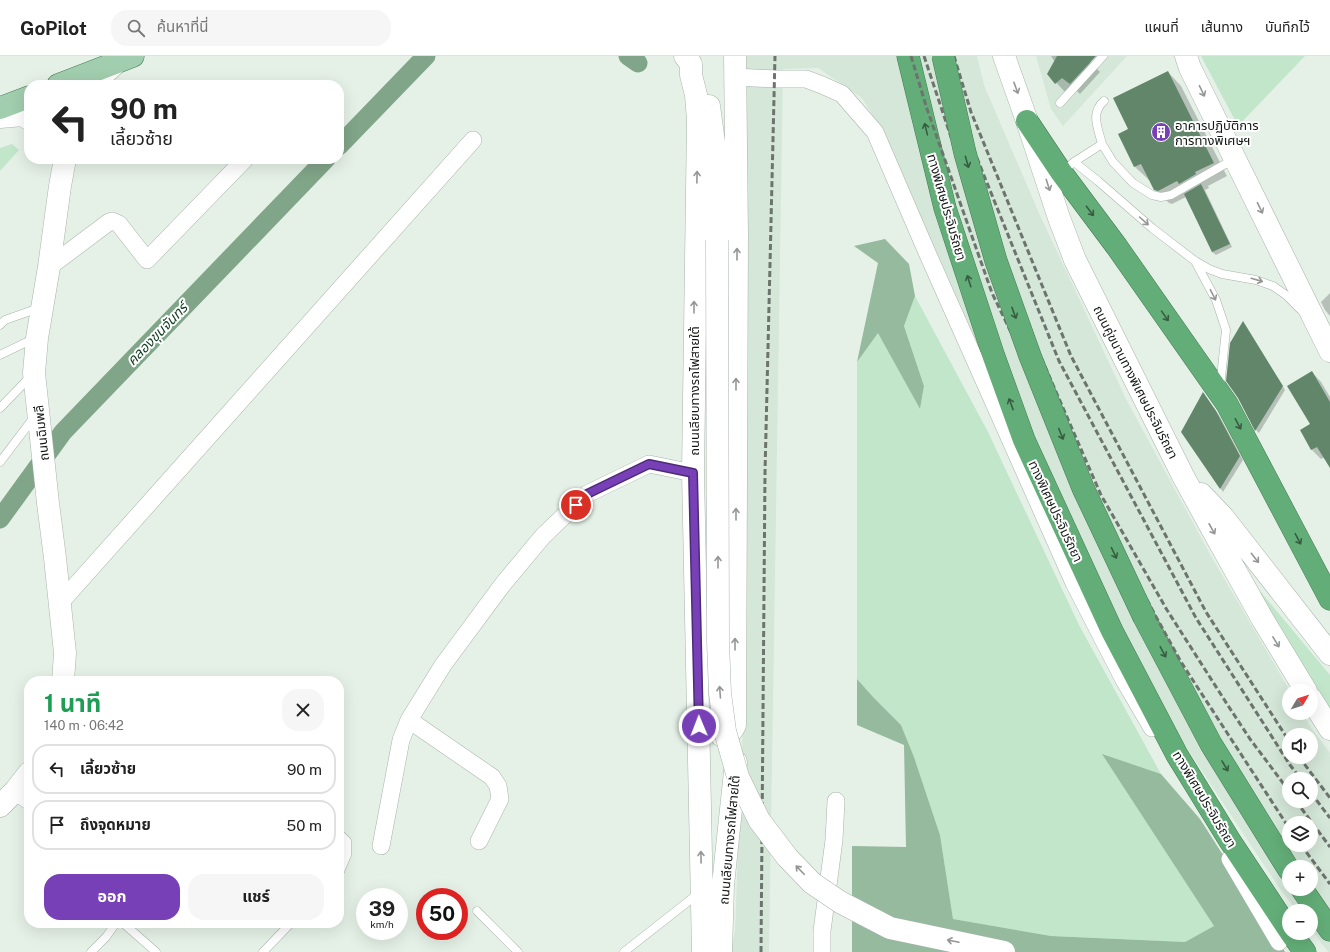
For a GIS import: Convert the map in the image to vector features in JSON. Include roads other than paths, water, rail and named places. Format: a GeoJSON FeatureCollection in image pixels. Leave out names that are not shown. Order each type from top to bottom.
{"type":"FeatureCollection","features":[{"type":"Feature","properties":{"kind":"highway","name":"ทางพิเศษประจิมรัถยา"},"geometry":{"type":"LineString","coordinates":[[908,56],[945,208],[994,356],[1024,440],[1112,631],[1177,755],[1282,927]]}},
{"type":"Feature","properties":{"kind":"highway"},"geometry":{"type":"LineString","coordinates":[[943,56],[964,153],[996,261],[1030,356],[1083,488],[1144,617],[1211,744],[1283,860]]}},
{"type":"Feature","properties":{"kind":"highway"},"geometry":{"type":"LineString","coordinates":[[1028,121],[1068,167],[1117,247],[1227,404],[1330,599]]}},
{"type":"Feature","properties":{"kind":"highway"},"geometry":{"type":"LineString","coordinates":[[1307,896],[1330,930]]}},
{"type":"Feature","properties":{"kind":"highway","name":"ทางพิเศษประจิมรัถยา"},"geometry":{"type":"LineString","coordinates":[[1292,940],[1305,952]]}},
{"type":"Feature","properties":{"kind":"main road"},"geometry":{"type":"LineString","coordinates":[[722,56],[717,240],[718,642],[720,693],[725,731],[738,777],[759,820],[787,857],[812,883],[840,902],[890,928],[1004,952]]}},
{"type":"Feature","properties":{"kind":"main road","name":"ถนนคู่ขนานทางพิเศษประจิมรัถยา"},"geometry":{"type":"LineString","coordinates":[[1004,56],[1028,121],[1058,218],[1074,260],[1183,476],[1263,620],[1302,684]]}},
{"type":"Feature","properties":{"kind":"main road"},"geometry":{"type":"LineString","coordinates":[[1186,56],[1190,68],[1330,351]]}},
{"type":"Feature","properties":{"kind":"main road"},"geometry":{"type":"LineString","coordinates":[[71,80],[126,59]]}},
{"type":"Feature","properties":{"kind":"main road"},"geometry":{"type":"LineString","coordinates":[[99,80],[126,59]]}},
{"type":"Feature","properties":{"kind":"main road"},"geometry":{"type":"LineString","coordinates":[[688,60],[699,72],[706,91],[718,172]]}},
{"type":"Feature","properties":{"kind":"main road","name":"ถนนเลียบทางรถไฟสายใต้"},"geometry":{"type":"LineString","coordinates":[[688,60],[696,95],[698,120],[693,473],[703,952]]}},
{"type":"Feature","properties":{"kind":"main road"},"geometry":{"type":"LineString","coordinates":[[699,753],[700,747],[709,738],[715,735],[728,734],[732,732],[735,725],[737,251],[735,66]]}},
{"type":"Feature","properties":{"kind":"main road"},"geometry":{"type":"LineString","coordinates":[[0,108],[24,99]]}},
{"type":"Feature","properties":{"kind":"main road"},"geometry":{"type":"LineString","coordinates":[[0,117],[24,116]]}},
{"type":"Feature","properties":{"kind":"main road","name":"ถนนฉิมพลี"},"geometry":{"type":"LineString","coordinates":[[56,164],[60,186]]}},
{"type":"Feature","properties":{"kind":"main road","name":"ถนนฉิมพลี"},"geometry":{"type":"LineString","coordinates":[[63,676],[65,653],[34,373],[37,338],[64,164]]}},
{"type":"Feature","properties":{"kind":"main road"},"geometry":{"type":"LineString","coordinates":[[1183,476],[1223,517],[1330,654]]}},
{"type":"Feature","properties":{"kind":"main road"},"geometry":{"type":"LineString","coordinates":[[1318,710],[1330,729]]}},
{"type":"Feature","properties":{"kind":"main road","name":"ถนนเลียบทางรถไฟสายใต้"},"geometry":{"type":"LineString","coordinates":[[721,735],[732,741],[737,752],[723,885],[721,952]]}},
{"type":"Feature","properties":{"kind":"main road"},"geometry":{"type":"LineString","coordinates":[[0,806],[22,796]]}},
{"type":"Feature","properties":{"kind":"street"},"geometry":{"type":"LineString","coordinates":[[735,66],[776,79],[806,79],[842,94],[875,132],[1074,583],[1124,680],[1282,927]]}},
{"type":"Feature","properties":{"kind":"street"},"geometry":{"type":"LineString","coordinates":[[60,603],[473,140]]}},
{"type":"Feature","properties":{"kind":"street"},"geometry":{"type":"LineString","coordinates":[[49,267],[112,221],[119,224],[147,260],[240,164]]}},
{"type":"Feature","properties":{"kind":"street"},"geometry":{"type":"LineString","coordinates":[[380,846],[401,740],[409,720],[443,665],[503,584],[543,536],[587,494],[649,464],[693,473]]}},
{"type":"Feature","properties":{"kind":"street"},"geometry":{"type":"LineString","coordinates":[[409,720],[492,777],[498,786],[500,799],[479,841]]}},
{"type":"Feature","properties":{"kind":"street"},"geometry":{"type":"LineString","coordinates":[[822,952],[822,931],[834,840],[836,801]]}},
{"type":"Feature","properties":{"kind":"lane"},"geometry":{"type":"LineString","coordinates":[[1060,103],[1103,56]]}},
{"type":"Feature","properties":{"kind":"lane"},"geometry":{"type":"LineString","coordinates":[[1104,101],[1099,106],[1095,116],[1102,144],[1112,162],[1133,182],[1152,194],[1161,197],[1171,195],[1235,158]]}},
{"type":"Feature","properties":{"kind":"lane"},"geometry":{"type":"LineString","coordinates":[[1068,167],[1102,144]]}},
{"type":"Feature","properties":{"kind":"lane"},"geometry":{"type":"LineString","coordinates":[[1068,167],[1098,181],[1152,228],[1195,261],[1222,274],[1256,280],[1273,286],[1286,295],[1320,330]]}},
{"type":"Feature","properties":{"kind":"lane"},"geometry":{"type":"LineString","coordinates":[[1195,261],[1216,300],[1226,330],[1219,392]]}},
{"type":"Feature","properties":{"kind":"lane"},"geometry":{"type":"LineString","coordinates":[[0,325],[5,320],[42,307]]}},
{"type":"Feature","properties":{"kind":"lane"},"geometry":{"type":"LineString","coordinates":[[0,355],[37,338]]}},
{"type":"Feature","properties":{"kind":"lane"},"geometry":{"type":"LineString","coordinates":[[0,408],[34,373]]}},
{"type":"Feature","properties":{"kind":"lane"},"geometry":{"type":"LineString","coordinates":[[0,462],[40,417]]}},
{"type":"Feature","properties":{"kind":"lane"},"geometry":{"type":"LineString","coordinates":[[344,838],[347,841],[347,855],[344,862]]}},
{"type":"Feature","properties":{"kind":"lane"},"geometry":{"type":"LineString","coordinates":[[624,952],[702,890]]}},
{"type":"Feature","properties":{"kind":"lane"},"geometry":{"type":"LineString","coordinates":[[476,911],[518,952]]}},
{"type":"Feature","properties":{"kind":"lane"},"geometry":{"type":"LineString","coordinates":[[91,952],[112,928]]}},
{"type":"Feature","properties":{"kind":"lane"},"geometry":{"type":"LineString","coordinates":[[129,928],[156,952]]}},
{"type":"Feature","properties":{"kind":"lane"},"geometry":{"type":"LineString","coordinates":[[263,952],[286,928]]}},
{"type":"Feature","properties":{"kind":"waterway","name":"คลองขุนจันทร์"},"geometry":{"type":"LineString","coordinates":[[344,141],[426,56]]}},
{"type":"Feature","properties":{"kind":"waterway","name":"คลองขุนจันทร์"},"geometry":{"type":"LineString","coordinates":[[628,56],[638,63]]}},
{"type":"Feature","properties":{"kind":"waterway","name":"คลองขุนจันทร์"},"geometry":{"type":"LineString","coordinates":[[0,519],[63,432],[321,164]]}},
{"type":"Feature","properties":{"kind":"railway"},"geometry":{"type":"LineString","coordinates":[[761,952],[765,473],[775,56]]}},
{"type":"Feature","properties":{"kind":"railway"},"geometry":{"type":"LineString","coordinates":[[911,56],[927,109],[992,293],[1093,502],[1181,662],[1282,817]]}},
{"type":"Feature","properties":{"kind":"railway"},"geometry":{"type":"LineString","coordinates":[[924,56],[964,176],[1101,495],[1167,610],[1250,739],[1282,782]]}},
{"type":"Feature","properties":{"kind":"railway"},"geometry":{"type":"LineString","coordinates":[[941,56],[960,116],[1059,361],[1196,618],[1296,772]]}},
{"type":"Feature","properties":{"kind":"railway"},"geometry":{"type":"LineString","coordinates":[[954,56],[971,112],[1071,356],[1206,612],[1282,730]]}},
{"type":"Feature","properties":{"kind":"railway"},"geometry":{"type":"LineString","coordinates":[[1304,764],[1330,798]]}},
{"type":"Feature","properties":{"kind":"railway"},"geometry":{"type":"LineString","coordinates":[[1318,802],[1330,818]]}},
{"type":"Feature","properties":{"kind":"railway"},"geometry":{"type":"LineString","coordinates":[[1301,808],[1330,847]]}},
{"type":"Feature","properties":{"kind":"railway"},"geometry":{"type":"LineString","coordinates":[[1306,852],[1330,884]]}},
{"type":"Feature","properties":{"kind":"place","name":"อาคารปฏิบัติการ การทางพิเศษฯ"},"geometry":{"type":"Point","coordinates":[1161,132]}}]}
